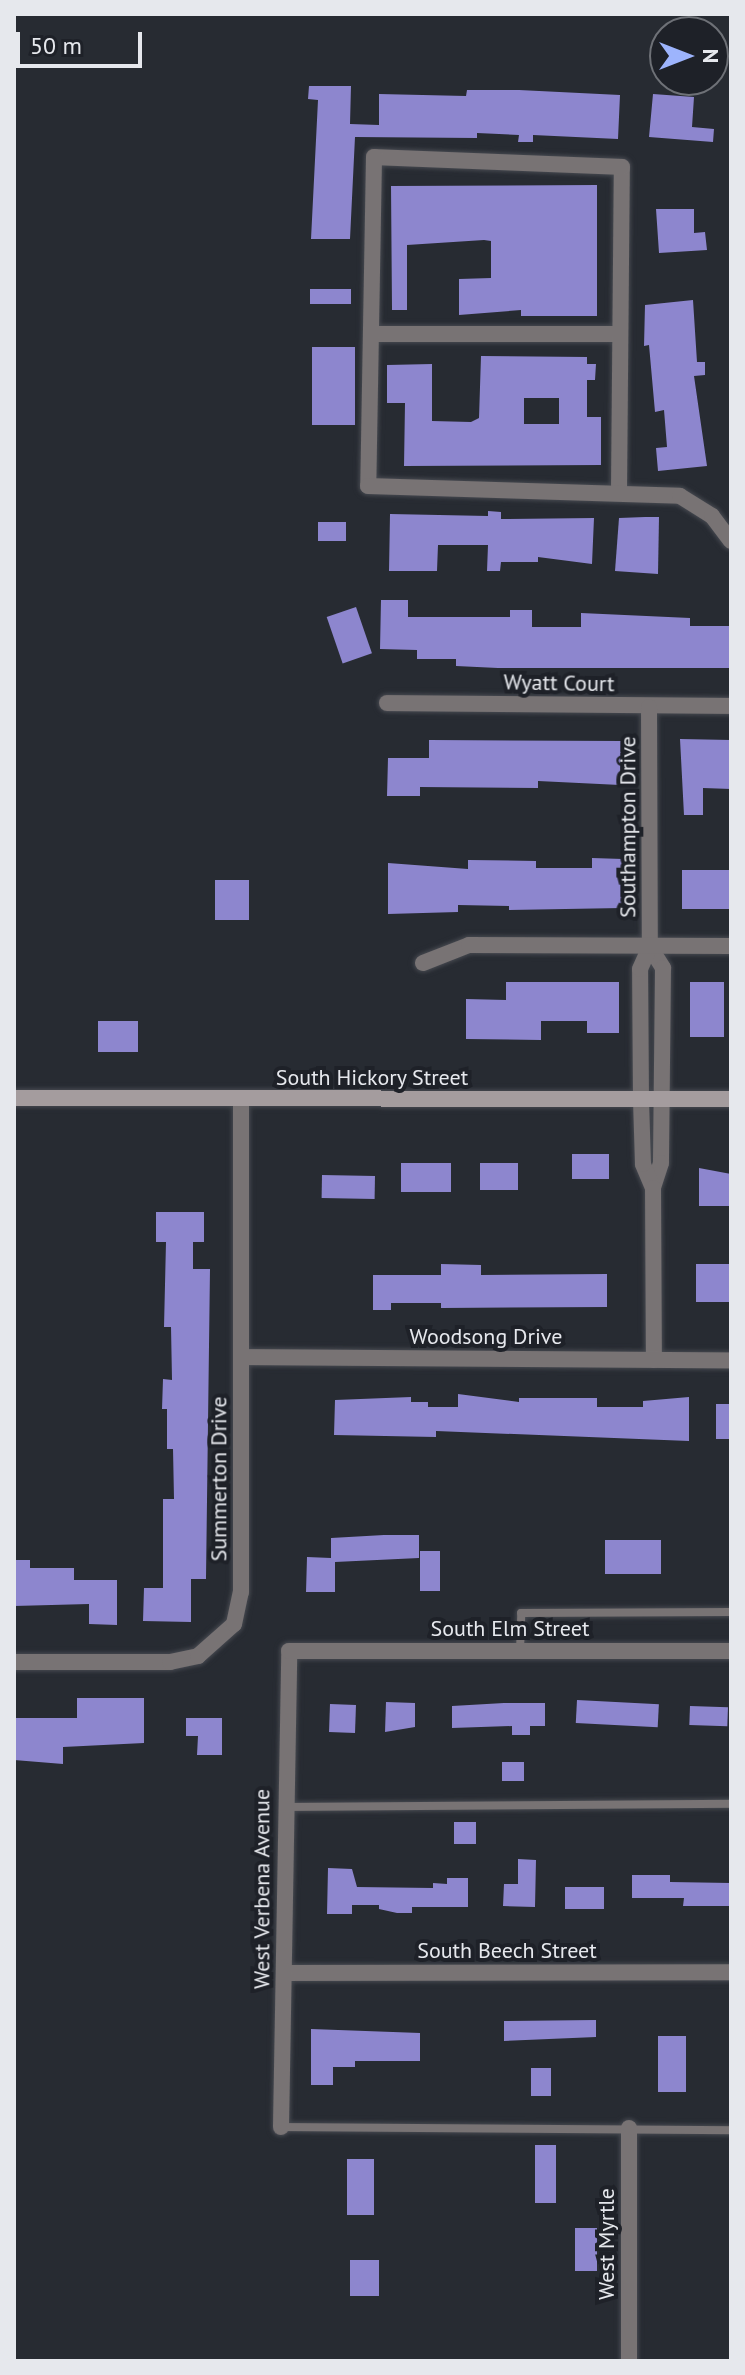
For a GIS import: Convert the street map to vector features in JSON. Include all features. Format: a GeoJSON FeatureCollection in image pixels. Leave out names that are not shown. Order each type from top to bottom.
{"type":"FeatureCollection","features":[{"type":"Feature","properties":{"kind":"street"},"geometry":{"type":"LineString","coordinates":[[619,491],[622,167],[374,157],[368,486],[619,491],[680,496],[698,504],[731,541]]}},
{"type":"Feature","properties":{"kind":"street"},"geometry":{"type":"LineString","coordinates":[[373,334],[619,334]]}},
{"type":"Feature","properties":{"kind":"street","name":"Wyatt Court"},"geometry":{"type":"LineString","coordinates":[[387,703],[731,706]]}},
{"type":"Feature","properties":{"kind":"street","name":"Southampton Drive"},"geometry":{"type":"LineString","coordinates":[[649,707],[650,947],[640,969],[641,1100],[643,1164],[653,1188]]}},
{"type":"Feature","properties":{"kind":"street"},"geometry":{"type":"LineString","coordinates":[[423,963],[469,945],[731,946]]}},
{"type":"Feature","properties":{"kind":"street","name":"Southampton Drive"},"geometry":{"type":"LineString","coordinates":[[650,947],[663,968],[661,1163],[653,1188]]}},
{"type":"Feature","properties":{"kind":"street","name":"South Hickory Street"},"geometry":{"type":"LineString","coordinates":[[14,1098],[731,1099]]}},
{"type":"Feature","properties":{"kind":"street","name":"Summerton Drive"},"geometry":{"type":"LineString","coordinates":[[14,1662],[170,1662],[198,1656],[234,1624],[241,1592],[241,1100]]}},
{"type":"Feature","properties":{"kind":"street"},"geometry":{"type":"LineString","coordinates":[[653,1188],[654,1360]]}},
{"type":"Feature","properties":{"kind":"street","name":"Woodsong Drive"},"geometry":{"type":"LineString","coordinates":[[242,1357],[731,1360]]}},
{"type":"Feature","properties":{"kind":"street","name":"South Elm Street"},"geometry":{"type":"LineString","coordinates":[[289,1651],[731,1651]]}},
{"type":"Feature","properties":{"kind":"street","name":"West Verbena Avenue"},"geometry":{"type":"LineString","coordinates":[[281,2127],[289,1651]]}},
{"type":"Feature","properties":{"kind":"street","name":"South Beech Street"},"geometry":{"type":"LineString","coordinates":[[284,1973],[731,1972]]}},
{"type":"Feature","properties":{"kind":"street","name":"West Myrtle"},"geometry":{"type":"LineString","coordinates":[[629,2128],[629,2361]]}},
{"type":"Feature","properties":{"kind":"lane"},"geometry":{"type":"LineString","coordinates":[[520,1651],[521,1613],[731,1612]]}},
{"type":"Feature","properties":{"kind":"lane"},"geometry":{"type":"LineString","coordinates":[[285,1807],[731,1804]]}},
{"type":"Feature","properties":{"kind":"lane"},"geometry":{"type":"LineString","coordinates":[[281,2127],[731,2130]]}},
{"type":"Feature","properties":{"kind":"building"},"geometry":{"type":"Polygon","coordinates":[[[309,86],[351,86],[350,124],[379,125],[379,94],[466,96],[467,90],[519,90],[620,95],[618,139],[533,135],[533,142],[518,142],[519,135],[477,133],[477,138],[355,137],[350,239],[311,239],[318,100],[308,99],[309,86]]]}},
{"type":"Feature","properties":{"kind":"building"},"geometry":{"type":"Polygon","coordinates":[[[653,96],[694,97],[692,127],[714,129],[713,142],[649,137],[653,96]]]}},
{"type":"Feature","properties":{"kind":"building"},"geometry":{"type":"Polygon","coordinates":[[[597,185],[597,316],[521,316],[521,310],[459,315],[459,279],[491,278],[491,241],[484,240],[407,245],[407,310],[392,310],[391,186],[597,185]]]}},
{"type":"Feature","properties":{"kind":"building"},"geometry":{"type":"Polygon","coordinates":[[[656,209],[694,209],[694,233],[705,232],[707,250],[659,253],[656,209]]]}},
{"type":"Feature","properties":{"kind":"building"},"geometry":{"type":"Polygon","coordinates":[[[310,289],[351,289],[351,304],[310,304],[310,289]]]}},
{"type":"Feature","properties":{"kind":"building"},"geometry":{"type":"Polygon","coordinates":[[[693,300],[697,362],[705,362],[705,375],[694,376],[707,466],[658,471],[656,448],[667,447],[664,410],[655,412],[649,345],[644,346],[645,305],[693,300]]]}},
{"type":"Feature","properties":{"kind":"building"},"geometry":{"type":"Polygon","coordinates":[[[312,347],[355,347],[355,425],[312,425],[312,347]]]}},
{"type":"Feature","properties":{"kind":"building"},"geometry":{"type":"Polygon","coordinates":[[[481,356],[587,357],[587,364],[596,364],[595,380],[587,380],[587,417],[601,417],[601,465],[404,466],[405,403],[387,403],[387,365],[432,364],[432,421],[471,422],[479,418],[481,356]],[[524,398],[524,424],[559,424],[559,398],[524,398]]]}},
{"type":"Feature","properties":{"kind":"building"},"geometry":{"type":"Polygon","coordinates":[[[488,511],[501,512],[501,519],[594,518],[592,564],[538,557],[538,562],[501,562],[500,571],[487,571],[488,545],[438,545],[437,571],[389,571],[390,514],[488,516],[488,511]]]}},
{"type":"Feature","properties":{"kind":"building"},"geometry":{"type":"Polygon","coordinates":[[[659,517],[658,574],[615,571],[619,518],[659,517]]]}},
{"type":"Feature","properties":{"kind":"building"},"geometry":{"type":"Polygon","coordinates":[[[318,522],[346,522],[346,541],[318,541],[318,522]]]}},
{"type":"Feature","properties":{"kind":"building"},"geometry":{"type":"Polygon","coordinates":[[[381,600],[408,600],[408,617],[510,617],[510,610],[532,610],[532,627],[581,627],[581,613],[690,618],[690,626],[731,626],[731,668],[498,668],[456,666],[456,659],[417,659],[417,650],[380,649],[381,600]]]}},
{"type":"Feature","properties":{"kind":"building"},"geometry":{"type":"Polygon","coordinates":[[[356,607],[372,653],[343,663],[327,617],[356,607]]]}},
{"type":"Feature","properties":{"kind":"building"},"geometry":{"type":"Polygon","coordinates":[[[680,739],[731,740],[731,789],[703,788],[703,815],[684,815],[680,739]]]}},
{"type":"Feature","properties":{"kind":"building"},"geometry":{"type":"Polygon","coordinates":[[[429,740],[621,741],[620,785],[538,781],[538,788],[420,787],[420,796],[387,796],[388,758],[429,758],[429,740]]]}},
{"type":"Feature","properties":{"kind":"building"},"geometry":{"type":"Polygon","coordinates":[[[592,858],[623,859],[622,908],[509,910],[509,906],[458,905],[458,912],[388,914],[388,863],[468,869],[468,860],[536,861],[536,868],[592,868],[592,858]]]}},
{"type":"Feature","properties":{"kind":"building"},"geometry":{"type":"Polygon","coordinates":[[[682,870],[731,870],[731,909],[682,909],[682,870]]]}},
{"type":"Feature","properties":{"kind":"building"},"geometry":{"type":"Polygon","coordinates":[[[215,880],[249,880],[249,920],[215,920],[215,880]]]}},
{"type":"Feature","properties":{"kind":"building"},"geometry":{"type":"Polygon","coordinates":[[[506,982],[619,982],[619,1033],[587,1033],[587,1021],[541,1021],[541,1040],[466,1039],[466,999],[506,1000],[506,982]]]}},
{"type":"Feature","properties":{"kind":"building"},"geometry":{"type":"Polygon","coordinates":[[[690,982],[724,982],[724,1037],[690,1037],[690,982]]]}},
{"type":"Feature","properties":{"kind":"building"},"geometry":{"type":"Polygon","coordinates":[[[98,1021],[138,1021],[138,1052],[98,1052],[98,1021]]]}},
{"type":"Feature","properties":{"kind":"building"},"geometry":{"type":"Polygon","coordinates":[[[572,1154],[609,1154],[609,1179],[572,1179],[572,1154]]]}},
{"type":"Feature","properties":{"kind":"building"},"geometry":{"type":"Polygon","coordinates":[[[401,1163],[451,1163],[451,1192],[401,1192],[401,1163]]]}},
{"type":"Feature","properties":{"kind":"building"},"geometry":{"type":"Polygon","coordinates":[[[480,1163],[518,1163],[518,1190],[480,1190],[480,1163]]]}},
{"type":"Feature","properties":{"kind":"building"},"geometry":{"type":"Polygon","coordinates":[[[699,1168],[731,1174],[731,1206],[699,1206],[699,1168]]]}},
{"type":"Feature","properties":{"kind":"building"},"geometry":{"type":"Polygon","coordinates":[[[322,1175],[375,1176],[375,1199],[322,1198],[322,1175]]]}},
{"type":"Feature","properties":{"kind":"building"},"geometry":{"type":"Polygon","coordinates":[[[156,1212],[204,1212],[204,1242],[193,1242],[193,1269],[210,1269],[206,1579],[191,1579],[191,1622],[143,1621],[144,1588],[163,1588],[163,1499],[174,1499],[173,1449],[167,1449],[167,1409],[162,1409],[163,1379],[172,1380],[171,1327],[164,1327],[166,1242],[156,1242],[156,1212]]]}},
{"type":"Feature","properties":{"kind":"building"},"geometry":{"type":"Polygon","coordinates":[[[441,1264],[481,1265],[481,1275],[607,1274],[607,1307],[441,1308],[441,1303],[391,1303],[391,1310],[373,1310],[373,1275],[441,1275],[441,1264]]]}},
{"type":"Feature","properties":{"kind":"building"},"geometry":{"type":"Polygon","coordinates":[[[696,1264],[731,1264],[731,1302],[696,1302],[696,1264]]]}},
{"type":"Feature","properties":{"kind":"building"},"geometry":{"type":"Polygon","coordinates":[[[458,1394],[519,1402],[519,1398],[597,1398],[597,1407],[643,1407],[643,1401],[689,1397],[689,1441],[436,1431],[436,1437],[334,1435],[335,1400],[411,1397],[411,1402],[428,1402],[428,1407],[458,1407],[458,1394]]]}},
{"type":"Feature","properties":{"kind":"building"},"geometry":{"type":"Polygon","coordinates":[[[716,1404],[731,1404],[731,1439],[716,1439],[716,1404]]]}},
{"type":"Feature","properties":{"kind":"building"},"geometry":{"type":"Polygon","coordinates":[[[419,1535],[419,1558],[335,1562],[335,1592],[306,1592],[307,1557],[331,1558],[331,1538],[419,1535]]]}},
{"type":"Feature","properties":{"kind":"building"},"geometry":{"type":"Polygon","coordinates":[[[605,1540],[661,1540],[661,1574],[605,1574],[605,1540]]]}},
{"type":"Feature","properties":{"kind":"building"},"geometry":{"type":"Polygon","coordinates":[[[420,1551],[440,1551],[440,1591],[420,1591],[420,1551]]]}},
{"type":"Feature","properties":{"kind":"building"},"geometry":{"type":"Polygon","coordinates":[[[14,1560],[30,1560],[30,1568],[74,1568],[74,1580],[117,1580],[117,1625],[89,1624],[89,1604],[14,1606],[14,1560]]]}},
{"type":"Feature","properties":{"kind":"building"},"geometry":{"type":"Polygon","coordinates":[[[77,1698],[144,1698],[144,1743],[63,1747],[63,1764],[14,1760],[14,1718],[77,1718],[77,1698]]]}},
{"type":"Feature","properties":{"kind":"building"},"geometry":{"type":"Polygon","coordinates":[[[577,1700],[659,1704],[658,1727],[576,1723],[577,1700]]]}},
{"type":"Feature","properties":{"kind":"building"},"geometry":{"type":"Polygon","coordinates":[[[386,1702],[415,1703],[415,1727],[385,1732],[386,1702]]]}},
{"type":"Feature","properties":{"kind":"building"},"geometry":{"type":"Polygon","coordinates":[[[545,1703],[545,1726],[530,1726],[530,1735],[512,1735],[512,1726],[452,1728],[452,1706],[545,1703]]]}},
{"type":"Feature","properties":{"kind":"building"},"geometry":{"type":"Polygon","coordinates":[[[330,1704],[356,1705],[355,1733],[329,1732],[330,1704]]]}},
{"type":"Feature","properties":{"kind":"building"},"geometry":{"type":"Polygon","coordinates":[[[690,1706],[728,1707],[727,1726],[689,1725],[690,1706]]]}},
{"type":"Feature","properties":{"kind":"building"},"geometry":{"type":"Polygon","coordinates":[[[186,1718],[222,1718],[222,1755],[197,1755],[198,1736],[186,1736],[186,1718]]]}},
{"type":"Feature","properties":{"kind":"building"},"geometry":{"type":"Polygon","coordinates":[[[502,1762],[524,1762],[524,1781],[502,1781],[502,1762]]]}},
{"type":"Feature","properties":{"kind":"building"},"geometry":{"type":"Polygon","coordinates":[[[454,1822],[476,1822],[476,1844],[454,1844],[454,1822]]]}},
{"type":"Feature","properties":{"kind":"building"},"geometry":{"type":"Polygon","coordinates":[[[518,1859],[536,1860],[535,1907],[503,1906],[504,1884],[518,1884],[518,1859]]]}},
{"type":"Feature","properties":{"kind":"building"},"geometry":{"type":"Polygon","coordinates":[[[328,1868],[352,1869],[357,1887],[433,1888],[433,1883],[447,1884],[447,1878],[468,1878],[468,1907],[412,1907],[412,1913],[397,1913],[379,1909],[379,1905],[352,1905],[352,1914],[327,1914],[328,1868]]]}},
{"type":"Feature","properties":{"kind":"building"},"geometry":{"type":"Polygon","coordinates":[[[632,1875],[670,1875],[670,1882],[731,1883],[731,1906],[683,1906],[684,1898],[632,1898],[632,1875]]]}},
{"type":"Feature","properties":{"kind":"building"},"geometry":{"type":"Polygon","coordinates":[[[565,1887],[604,1887],[604,1909],[565,1909],[565,1887]]]}},
{"type":"Feature","properties":{"kind":"building"},"geometry":{"type":"Polygon","coordinates":[[[596,2020],[596,2037],[504,2041],[504,2021],[596,2020]]]}},
{"type":"Feature","properties":{"kind":"building"},"geometry":{"type":"Polygon","coordinates":[[[311,2029],[420,2033],[420,2061],[355,2061],[355,2067],[333,2067],[333,2085],[311,2085],[311,2029]]]}},
{"type":"Feature","properties":{"kind":"building"},"geometry":{"type":"Polygon","coordinates":[[[658,2036],[686,2036],[686,2092],[658,2092],[658,2036]]]}},
{"type":"Feature","properties":{"kind":"building"},"geometry":{"type":"Polygon","coordinates":[[[531,2068],[551,2068],[551,2096],[531,2096],[531,2068]]]}},
{"type":"Feature","properties":{"kind":"building"},"geometry":{"type":"Polygon","coordinates":[[[535,2145],[556,2145],[556,2203],[535,2203],[535,2145]]]}},
{"type":"Feature","properties":{"kind":"building"},"geometry":{"type":"Polygon","coordinates":[[[347,2159],[374,2159],[374,2215],[347,2215],[347,2159]]]}},
{"type":"Feature","properties":{"kind":"building"},"geometry":{"type":"Polygon","coordinates":[[[575,2228],[597,2228],[597,2271],[575,2271],[575,2228]]]}},
{"type":"Feature","properties":{"kind":"building"},"geometry":{"type":"Polygon","coordinates":[[[350,2260],[379,2260],[379,2296],[350,2296],[350,2260]]]}}]}
